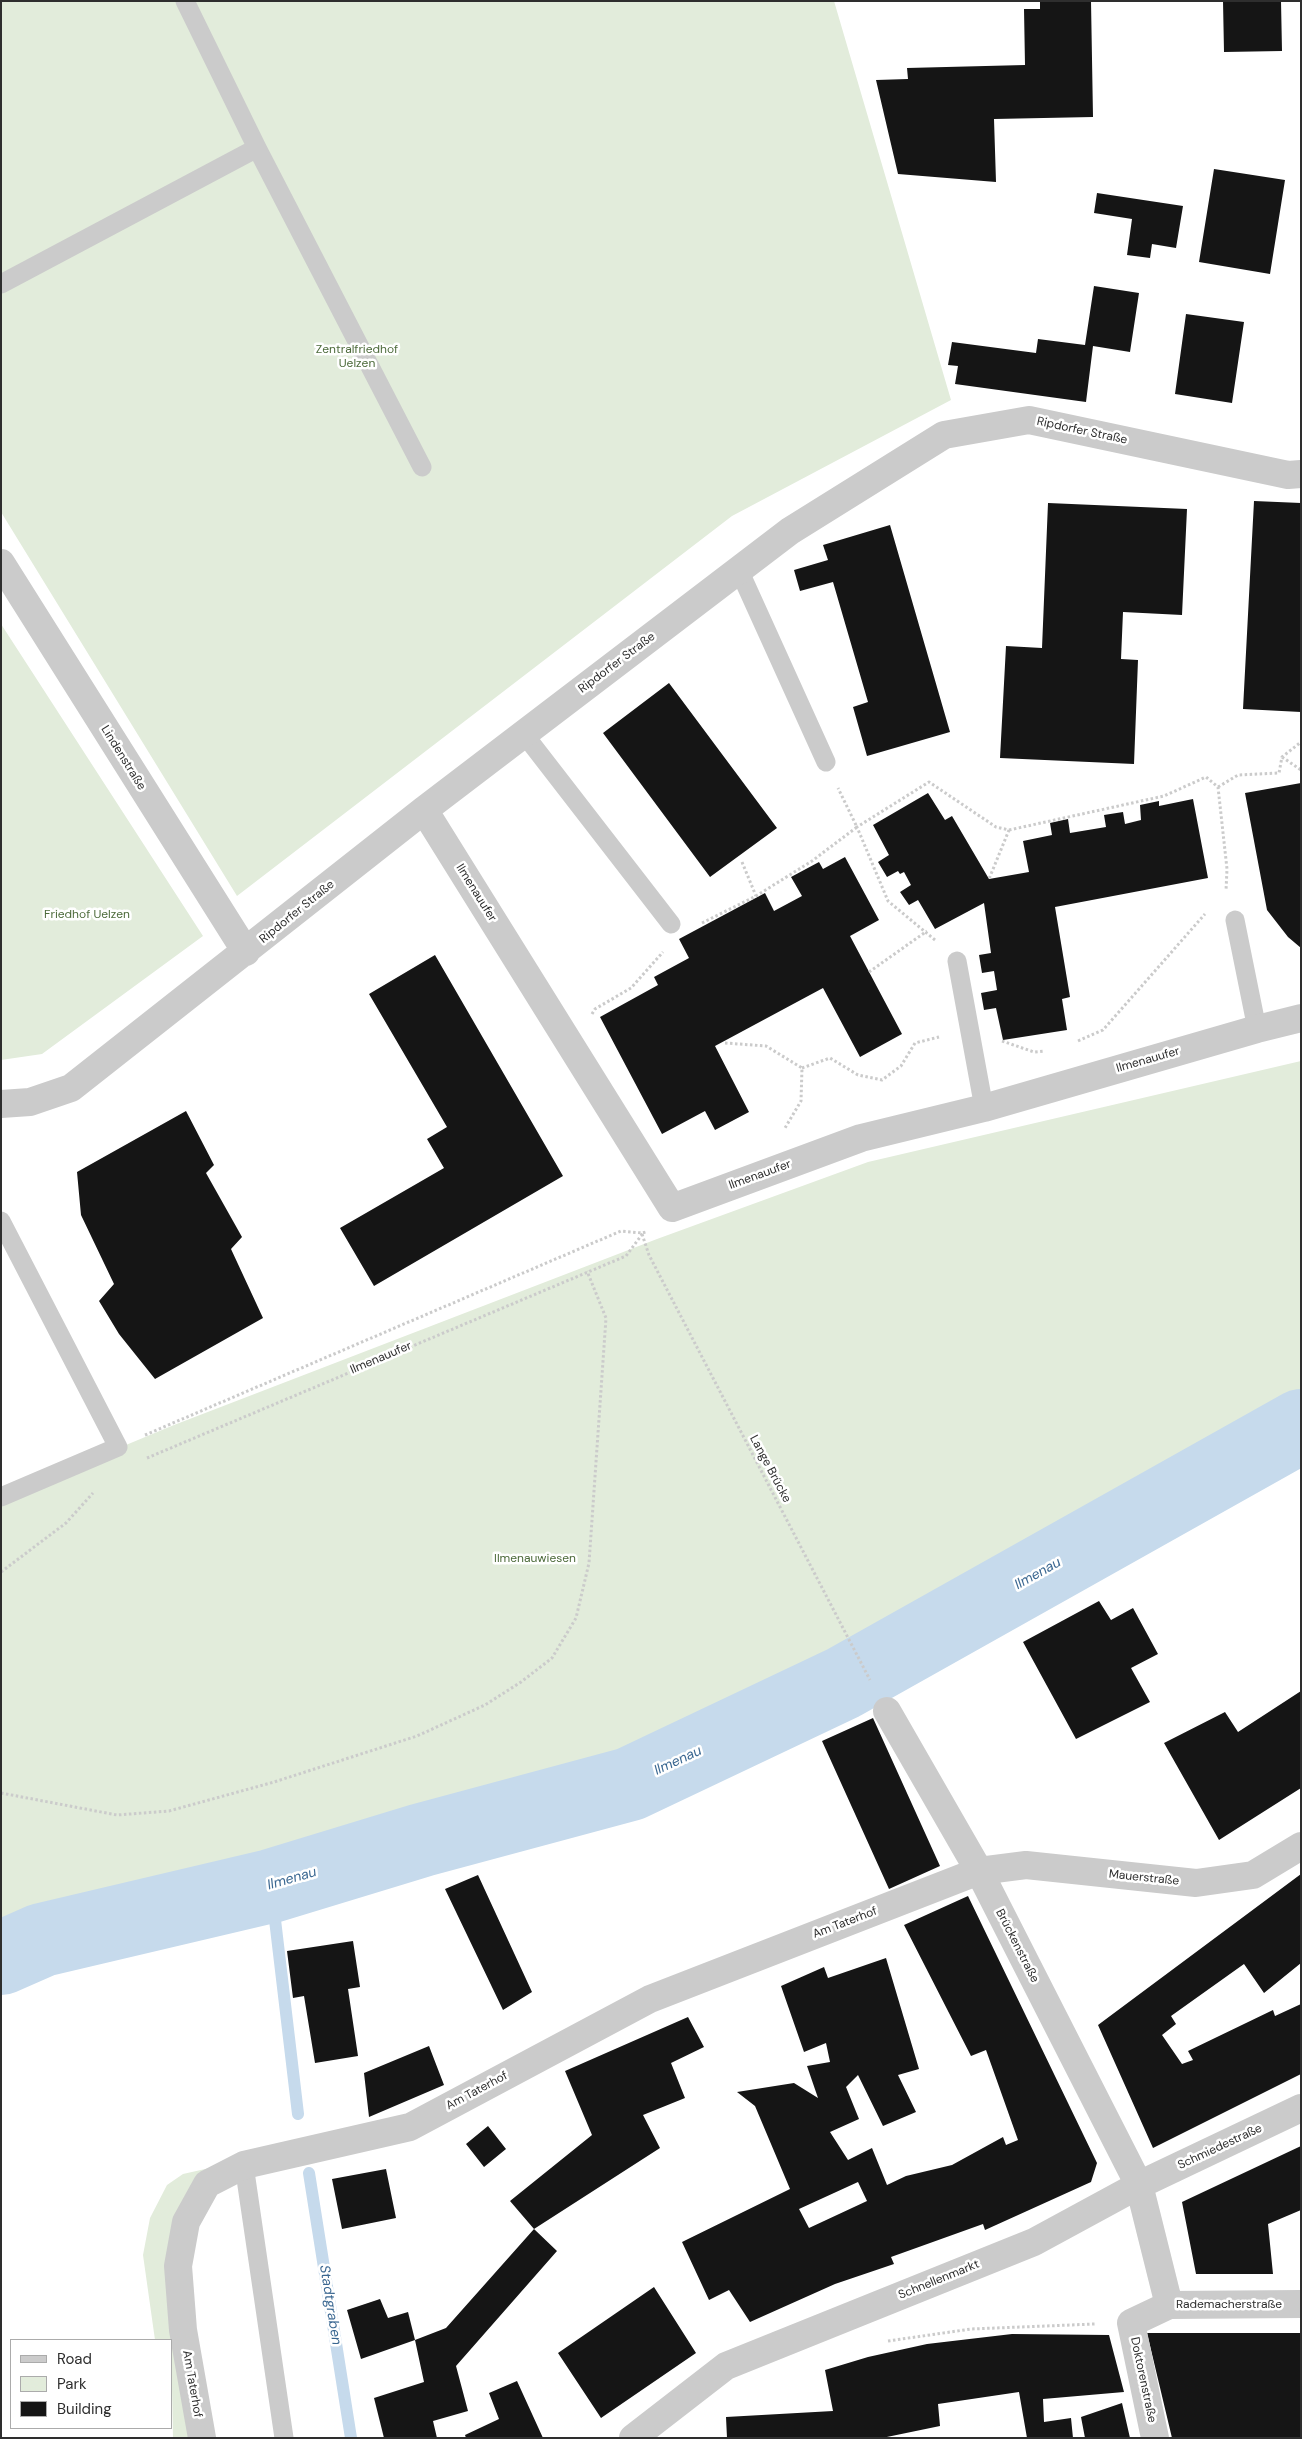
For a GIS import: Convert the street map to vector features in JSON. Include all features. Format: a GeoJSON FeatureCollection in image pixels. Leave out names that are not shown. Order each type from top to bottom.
{"type":"FeatureCollection","features":[{"type":"Feature","properties":{"kind":"street","name":"Ripdorfer Straße"},"geometry":{"type":"LineString","coordinates":[[1,1104],[30,1102],[71,1088],[424,810],[790,530],[944,435],[1029,420],[1288,475],[1301,474]]}},
{"type":"Feature","properties":{"kind":"street","name":"Lindenstraße"},"geometry":{"type":"LineString","coordinates":[[1,563],[246,952]]}},
{"type":"Feature","properties":{"kind":"street","name":"Ilmenauufer"},"geometry":{"type":"LineString","coordinates":[[424,810],[672,1208],[861,1138],[984,1108],[1256,1029],[1301,1018]]}},
{"type":"Feature","properties":{"kind":"street","name":"Brückenstraße"},"geometry":{"type":"LineString","coordinates":[[887,1711],[979,1871],[1140,2185]]}},
{"type":"Feature","properties":{"kind":"street","name":"Mauerstraße"},"geometry":{"type":"LineString","coordinates":[[979,1871],[1026,1865],[1196,1883],[1254,1875],[1301,1846]]}},
{"type":"Feature","properties":{"kind":"street","name":"Am Taterhof"},"geometry":{"type":"LineString","coordinates":[[202,2438],[183,2330],[180,2257],[186,2222],[207,2184],[244,2165],[410,2127],[650,1999],[979,1871]]}},
{"type":"Feature","properties":{"kind":"street","name":"Schmiedestraße"},"geometry":{"type":"LineString","coordinates":[[1140,2185],[1301,2108]]}},
{"type":"Feature","properties":{"kind":"street"},"geometry":{"type":"LineString","coordinates":[[1140,2185],[1169,2305]]}},
{"type":"Feature","properties":{"kind":"street","name":"Schnellenmarkt"},"geometry":{"type":"LineString","coordinates":[[633,2438],[726,2366],[1034,2242],[1140,2185]]}},
{"type":"Feature","properties":{"kind":"street","name":"Rademacherstraße"},"geometry":{"type":"LineString","coordinates":[[1131,2322],[1169,2305],[1301,2304]]}},
{"type":"Feature","properties":{"kind":"street","name":"Doktorenstraße"},"geometry":{"type":"LineString","coordinates":[[1131,2322],[1155,2438]]}},
{"type":"Feature","properties":{"kind":"lane"},"geometry":{"type":"LineString","coordinates":[[185,1],[257,148],[422,467]]}},
{"type":"Feature","properties":{"kind":"lane"},"geometry":{"type":"LineString","coordinates":[[1,284],[257,148]]}},
{"type":"Feature","properties":{"kind":"lane"},"geometry":{"type":"LineString","coordinates":[[739,570],[826,762]]}},
{"type":"Feature","properties":{"kind":"lane"},"geometry":{"type":"LineString","coordinates":[[524,734],[675,929]]}},
{"type":"Feature","properties":{"kind":"lane"},"geometry":{"type":"LineString","coordinates":[[1235,920],[1256,1029]]}},
{"type":"Feature","properties":{"kind":"lane"},"geometry":{"type":"LineString","coordinates":[[957,961],[984,1108]]}},
{"type":"Feature","properties":{"kind":"lane"},"geometry":{"type":"LineString","coordinates":[[1,1221],[118,1447],[1,1497]]}},
{"type":"Feature","properties":{"kind":"lane"},"geometry":{"type":"LineString","coordinates":[[244,2165],[284,2438]]}},
{"type":"Feature","properties":{"kind":"path"},"geometry":{"type":"LineString","coordinates":[[1218,787],[1238,775],[1279,773],[1282,757],[1301,742]]}},
{"type":"Feature","properties":{"kind":"path"},"geometry":{"type":"LineString","coordinates":[[1282,757],[1301,770]]}},
{"type":"Feature","properties":{"kind":"path"},"geometry":{"type":"LineString","coordinates":[[826,762],[857,827],[888,902],[927,932],[957,961]]}},
{"type":"Feature","properties":{"kind":"path"},"geometry":{"type":"LineString","coordinates":[[571,1046],[596,1009],[631,988],[675,929],[756,896],[812,861],[857,827],[930,782],[996,827],[1009,830],[1164,796],[1206,776],[1218,787],[1228,868],[1226,899],[1235,920]]}},
{"type":"Feature","properties":{"kind":"path"},"geometry":{"type":"LineString","coordinates":[[989,879],[1009,830]]}},
{"type":"Feature","properties":{"kind":"path"},"geometry":{"type":"LineString","coordinates":[[742,862],[756,896]]}},
{"type":"Feature","properties":{"kind":"path"},"geometry":{"type":"LineString","coordinates":[[1069,1046],[1103,1030],[1199,919],[1226,899]]}},
{"type":"Feature","properties":{"kind":"path"},"geometry":{"type":"LineString","coordinates":[[869,972],[927,932]]}},
{"type":"Feature","properties":{"kind":"path"},"geometry":{"type":"LineString","coordinates":[[802,1068],[830,1058],[858,1075],[882,1080],[901,1066],[915,1043],[970,1030],[1034,1052],[1052,1051]]}},
{"type":"Feature","properties":{"kind":"path"},"geometry":{"type":"LineString","coordinates":[[725,1043],[766,1046],[802,1068]]}},
{"type":"Feature","properties":{"kind":"path"},"geometry":{"type":"LineString","coordinates":[[784,1130],[801,1101],[802,1068]]}},
{"type":"Feature","properties":{"kind":"path"},"geometry":{"type":"LineString","coordinates":[[1,1572],[66,1522],[111,1473],[118,1447],[621,1231],[642,1233]]}},
{"type":"Feature","properties":{"kind":"path","name":"Lange Brücke"},"geometry":{"type":"LineString","coordinates":[[642,1233],[649,1255],[887,1711]]}},
{"type":"Feature","properties":{"kind":"path","name":"Ilmenauufer"},"geometry":{"type":"LineString","coordinates":[[139,1461],[626,1256],[642,1233]]}},
{"type":"Feature","properties":{"kind":"path"},"geometry":{"type":"LineString","coordinates":[[1,1793],[116,1815],[169,1811],[274,1782],[417,1736],[485,1705],[521,1682],[552,1658],[576,1618],[589,1563],[606,1318],[587,1271]]}},
{"type":"Feature","properties":{"kind":"path"},"geometry":{"type":"LineString","coordinates":[[882,2342],[971,2329],[1131,2322]]}},
{"type":"Feature","properties":{"kind":"green space","name":"Zentralfriedhof Uelzen"},"geometry":{"type":"Polygon","coordinates":[[[1,1],[834,1],[951,400],[732,516],[237,896],[1,512],[1,1]]]}},
{"type":"Feature","properties":{"kind":"green space","name":"Friedhof Uelzen"},"geometry":{"type":"Polygon","coordinates":[[[1,624],[203,936],[42,1054],[1,1060],[1,624]]]}},
{"type":"Feature","properties":{"kind":"green space","name":"Ilmenauwiesen"},"geometry":{"type":"Polygon","coordinates":[[[1301,1061],[1301,1459],[891,1686],[604,1807],[422,1840],[271,1886],[36,1943],[1,1958],[1,1497],[174,1425],[657,1239],[868,1162],[1301,1061]]]}},
{"type":"Feature","properties":{"kind":"green space"},"geometry":{"type":"Polygon","coordinates":[[[223,2165],[189,2203],[196,2438],[173,2438],[172,2339],[155,2339],[143,2255],[150,2218],[167,2185],[183,2174],[223,2165]]]}},
{"type":"Feature","properties":{"kind":"building"},"geometry":{"type":"Polygon","coordinates":[[[1040,1],[1091,1],[1093,117],[994,119],[996,182],[898,174],[876,80],[908,79],[907,68],[1025,65],[1024,9],[1040,9],[1040,1]]]}},
{"type":"Feature","properties":{"kind":"building"},"geometry":{"type":"Polygon","coordinates":[[[1223,1],[1281,1],[1282,51],[1224,52],[1223,1]]]}},
{"type":"Feature","properties":{"kind":"building"},"geometry":{"type":"Polygon","coordinates":[[[1214,169],[1285,180],[1270,274],[1199,262],[1214,169]]]}},
{"type":"Feature","properties":{"kind":"building"},"geometry":{"type":"Polygon","coordinates":[[[1097,193],[1183,206],[1176,248],[1152,244],[1150,258],[1127,255],[1132,219],[1094,213],[1097,193]]]}},
{"type":"Feature","properties":{"kind":"building"},"geometry":{"type":"Polygon","coordinates":[[[1094,286],[1139,293],[1130,352],[1093,346],[1086,402],[955,384],[958,366],[948,365],[952,342],[1036,353],[1038,339],[1085,345],[1094,286]]]}},
{"type":"Feature","properties":{"kind":"building"},"geometry":{"type":"Polygon","coordinates":[[[1186,314],[1244,322],[1232,403],[1175,394],[1186,314]]]}},
{"type":"Feature","properties":{"kind":"building"},"geometry":{"type":"Polygon","coordinates":[[[1254,501],[1301,503],[1301,712],[1243,709],[1254,501]]]}},
{"type":"Feature","properties":{"kind":"building"},"geometry":{"type":"Polygon","coordinates":[[[1048,503],[1187,509],[1182,615],[1123,612],[1121,659],[1138,660],[1134,764],[1000,758],[1006,646],[1042,648],[1048,503]]]}},
{"type":"Feature","properties":{"kind":"building"},"geometry":{"type":"Polygon","coordinates":[[[890,525],[950,732],[867,756],[853,707],[868,702],[833,582],[800,591],[794,570],[828,560],[823,545],[890,525]]]}},
{"type":"Feature","properties":{"kind":"building"},"geometry":{"type":"Polygon","coordinates":[[[669,683],[777,828],[710,877],[603,733],[669,683]]]}},
{"type":"Feature","properties":{"kind":"building"},"geometry":{"type":"Polygon","coordinates":[[[1301,783],[1301,948],[1288,937],[1267,910],[1245,793],[1301,783]]]}},
{"type":"Feature","properties":{"kind":"building"},"geometry":{"type":"Polygon","coordinates":[[[928,793],[945,820],[952,816],[989,879],[1029,872],[1023,841],[1052,835],[1050,823],[1068,819],[1070,833],[1106,827],[1104,815],[1123,812],[1125,824],[1141,820],[1140,805],[1159,801],[1159,806],[1193,799],[1208,878],[1055,907],[1070,997],[1062,999],[1067,1030],[1003,1040],[996,1008],[984,1010],[981,993],[997,990],[994,971],[982,973],[979,955],[991,953],[984,903],[935,929],[918,900],[909,905],[900,892],[911,885],[904,872],[900,874],[898,871],[887,877],[878,862],[889,855],[873,825],[928,793]]]}},
{"type":"Feature","properties":{"kind":"building"},"geometry":{"type":"Polygon","coordinates":[[[845,857],[879,920],[850,936],[902,1034],[860,1057],[823,988],[715,1046],[749,1112],[715,1130],[705,1111],[662,1134],[600,1017],[658,985],[654,977],[689,958],[679,939],[765,893],[774,911],[802,896],[791,877],[819,862],[823,869],[845,857]]]}},
{"type":"Feature","properties":{"kind":"building"},"geometry":{"type":"Polygon","coordinates":[[[435,955],[563,1176],[374,1286],[340,1228],[444,1168],[427,1139],[447,1127],[369,994],[435,955]]]}},
{"type":"Feature","properties":{"kind":"building"},"geometry":{"type":"Polygon","coordinates":[[[186,1111],[214,1165],[206,1173],[242,1237],[231,1249],[263,1318],[155,1379],[119,1334],[99,1301],[114,1284],[81,1215],[77,1172],[186,1111]]]}},
{"type":"Feature","properties":{"kind":"building"},"geometry":{"type":"Polygon","coordinates":[[[1099,1601],[1111,1620],[1133,1608],[1158,1654],[1131,1668],[1150,1702],[1076,1739],[1023,1642],[1099,1601]]]}},
{"type":"Feature","properties":{"kind":"building"},"geometry":{"type":"Polygon","coordinates":[[[1301,1691],[1301,1788],[1219,1840],[1164,1743],[1225,1712],[1238,1732],[1301,1691]]]}},
{"type":"Feature","properties":{"kind":"building"},"geometry":{"type":"Polygon","coordinates":[[[873,1718],[940,1866],[889,1889],[822,1741],[873,1718]]]}},
{"type":"Feature","properties":{"kind":"building"},"geometry":{"type":"Polygon","coordinates":[[[1301,1874],[1301,1963],[1264,1993],[1244,1964],[1171,2016],[1176,2024],[1162,2035],[1182,2064],[1193,2060],[1188,2051],[1273,2010],[1275,2016],[1301,2004],[1301,2074],[1153,2148],[1098,2025],[1301,1874]]]}},
{"type":"Feature","properties":{"kind":"building"},"geometry":{"type":"Polygon","coordinates":[[[478,1875],[532,1992],[503,2010],[445,1889],[478,1875]]]}},
{"type":"Feature","properties":{"kind":"building"},"geometry":{"type":"Polygon","coordinates":[[[968,1896],[1097,2163],[1091,2182],[985,2230],[983,2224],[891,2257],[894,2264],[835,2284],[750,2322],[729,2290],[709,2300],[682,2242],[790,2189],[755,2106],[737,2092],[794,2083],[818,2098],[807,2066],[830,2062],[826,2043],[804,2052],[781,1986],[824,1967],[828,1978],[886,1958],[919,2069],[898,2075],[916,2112],[883,2126],[858,2075],[846,2087],[859,2119],[830,2132],[848,2160],[872,2148],[887,2185],[906,2176],[952,2165],[1003,2137],[1006,2145],[1018,2140],[986,2050],[971,2056],[904,1925],[968,1896]],[[858,2182],[799,2209],[809,2228],[867,2201],[858,2182]]]}},
{"type":"Feature","properties":{"kind":"building"},"geometry":{"type":"Polygon","coordinates":[[[353,1941],[360,1987],[348,1989],[358,2056],[315,2063],[304,1996],[293,1998],[287,1951],[353,1941]]]}},
{"type":"Feature","properties":{"kind":"building"},"geometry":{"type":"Polygon","coordinates":[[[688,2017],[704,2047],[671,2063],[685,2098],[643,2115],[660,2148],[534,2229],[510,2201],[592,2135],[565,2071],[688,2017]]]}},
{"type":"Feature","properties":{"kind":"building"},"geometry":{"type":"Polygon","coordinates":[[[429,2046],[444,2085],[369,2117],[364,2073],[429,2046]]]}},
{"type":"Feature","properties":{"kind":"building"},"geometry":{"type":"Polygon","coordinates":[[[488,2126],[506,2149],[484,2167],[466,2144],[488,2126]]]}},
{"type":"Feature","properties":{"kind":"building"},"geometry":{"type":"Polygon","coordinates":[[[1301,2146],[1301,2210],[1268,2224],[1273,2274],[1196,2274],[1182,2202],[1301,2146]]]}},
{"type":"Feature","properties":{"kind":"building"},"geometry":{"type":"Polygon","coordinates":[[[386,2169],[396,2218],[342,2229],[332,2179],[386,2169]]]}},
{"type":"Feature","properties":{"kind":"building"},"geometry":{"type":"Polygon","coordinates":[[[534,2229],[557,2251],[456,2366],[468,2411],[433,2421],[437,2438],[384,2438],[374,2398],[424,2382],[415,2340],[446,2328],[534,2229]]]}},
{"type":"Feature","properties":{"kind":"building"},"geometry":{"type":"Polygon","coordinates":[[[654,2287],[696,2353],[601,2418],[558,2353],[654,2287]]]}},
{"type":"Feature","properties":{"kind":"building"},"geometry":{"type":"Polygon","coordinates":[[[380,2299],[388,2318],[408,2312],[415,2340],[361,2359],[347,2310],[380,2299]]]}},
{"type":"Feature","properties":{"kind":"building"},"geometry":{"type":"Polygon","coordinates":[[[1147,2333],[1301,2333],[1301,2438],[1172,2438],[1147,2333]]]}},
{"type":"Feature","properties":{"kind":"building"},"geometry":{"type":"Polygon","coordinates":[[[1012,2334],[1109,2335],[1124,2392],[1043,2399],[1044,2422],[1071,2418],[1073,2438],[1027,2438],[1019,2392],[938,2404],[940,2426],[882,2438],[727,2438],[726,2417],[833,2411],[825,2370],[868,2357],[927,2344],[1012,2334]]]}},
{"type":"Feature","properties":{"kind":"building"},"geometry":{"type":"Polygon","coordinates":[[[517,2381],[543,2438],[466,2438],[465,2435],[499,2419],[489,2393],[517,2381]]]}},
{"type":"Feature","properties":{"kind":"building"},"geometry":{"type":"Polygon","coordinates":[[[1122,2403],[1130,2438],[1085,2438],[1081,2417],[1122,2403]]]}},
{"type":"Feature","properties":{"kind":"waterway","name":"Ilmenau"},"geometry":{"type":"LineString","coordinates":[[1,1958],[42,1940],[271,1886],[422,1840],[630,1784],[843,1683],[1301,1426]]}},
{"type":"Feature","properties":{"kind":"waterway","name":"Stadtgraben"},"geometry":{"type":"LineString","coordinates":[[271,1886],[298,2114]]}},
{"type":"Feature","properties":{"kind":"waterway","name":"Stadtgraben"},"geometry":{"type":"LineString","coordinates":[[309,2173],[351,2438]]}}]}
